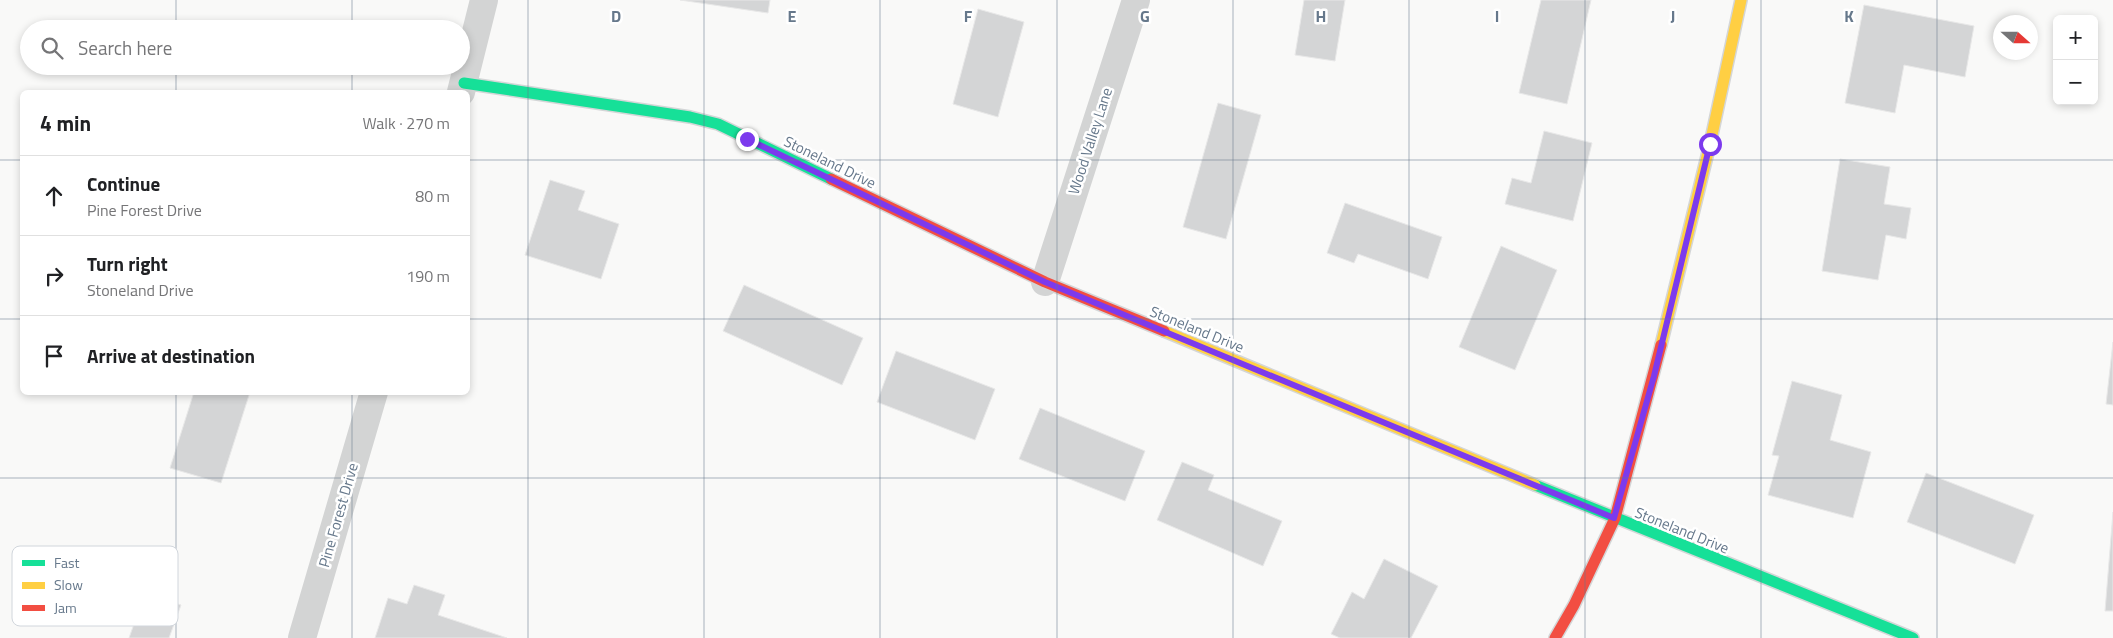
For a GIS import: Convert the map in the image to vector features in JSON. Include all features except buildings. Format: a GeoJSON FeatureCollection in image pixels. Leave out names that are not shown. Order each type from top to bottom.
{"type":"FeatureCollection","features":[{"type":"Feature","properties":{"kind":"street"},"geometry":{"type":"LineString","coordinates":[[470,59],[484,0]]}},
{"type":"Feature","properties":{"kind":"street","name":"Wood Valley Lane"},"geometry":{"type":"LineString","coordinates":[[1045,282],[1136,0]]}},
{"type":"Feature","properties":{"kind":"street"},"geometry":{"type":"LineString","coordinates":[[1555,638],[1574,605],[1614,518],[1658,357],[1710,144],[1741,0]]}},
{"type":"Feature","properties":{"kind":"street"},"geometry":{"type":"LineString","coordinates":[[463,88],[466,75]]}},
{"type":"Feature","properties":{"kind":"street","name":"Stoneland Drive"},"geometry":{"type":"LineString","coordinates":[[463,88],[690,117],[718,124],[1045,282],[1614,518],[1913,638]]}},
{"type":"Feature","properties":{"kind":"street","name":"Pine Forest Drive"},"geometry":{"type":"LineString","coordinates":[[302,638],[373,395]]}},
{"type":"Feature","properties":{"kind":"traffic: fast"},"geometry":{"type":"LineString","coordinates":[[464,83],[690,117],[718,124],[831,179]]}},
{"type":"Feature","properties":{"kind":"traffic: fast"},"geometry":{"type":"LineString","coordinates":[[1535,485],[1913,638]]}},
{"type":"Feature","properties":{"kind":"traffic: slow"},"geometry":{"type":"LineString","coordinates":[[1661,345],[1710,144],[1741,0]]}},
{"type":"Feature","properties":{"kind":"traffic: slow"},"geometry":{"type":"LineString","coordinates":[[1164,331],[1535,485]]}},
{"type":"Feature","properties":{"kind":"traffic: jam"},"geometry":{"type":"LineString","coordinates":[[831,179],[1045,282],[1164,331]]}},
{"type":"Feature","properties":{"kind":"traffic: jam"},"geometry":{"type":"LineString","coordinates":[[1555,638],[1574,605],[1615,518],[1661,345]]}},
{"type":"Feature","properties":{"kind":"route"},"geometry":{"type":"LineString","coordinates":[[747,139],[1045,282],[1614,518],[1654,376],[1710,144]]}}]}
